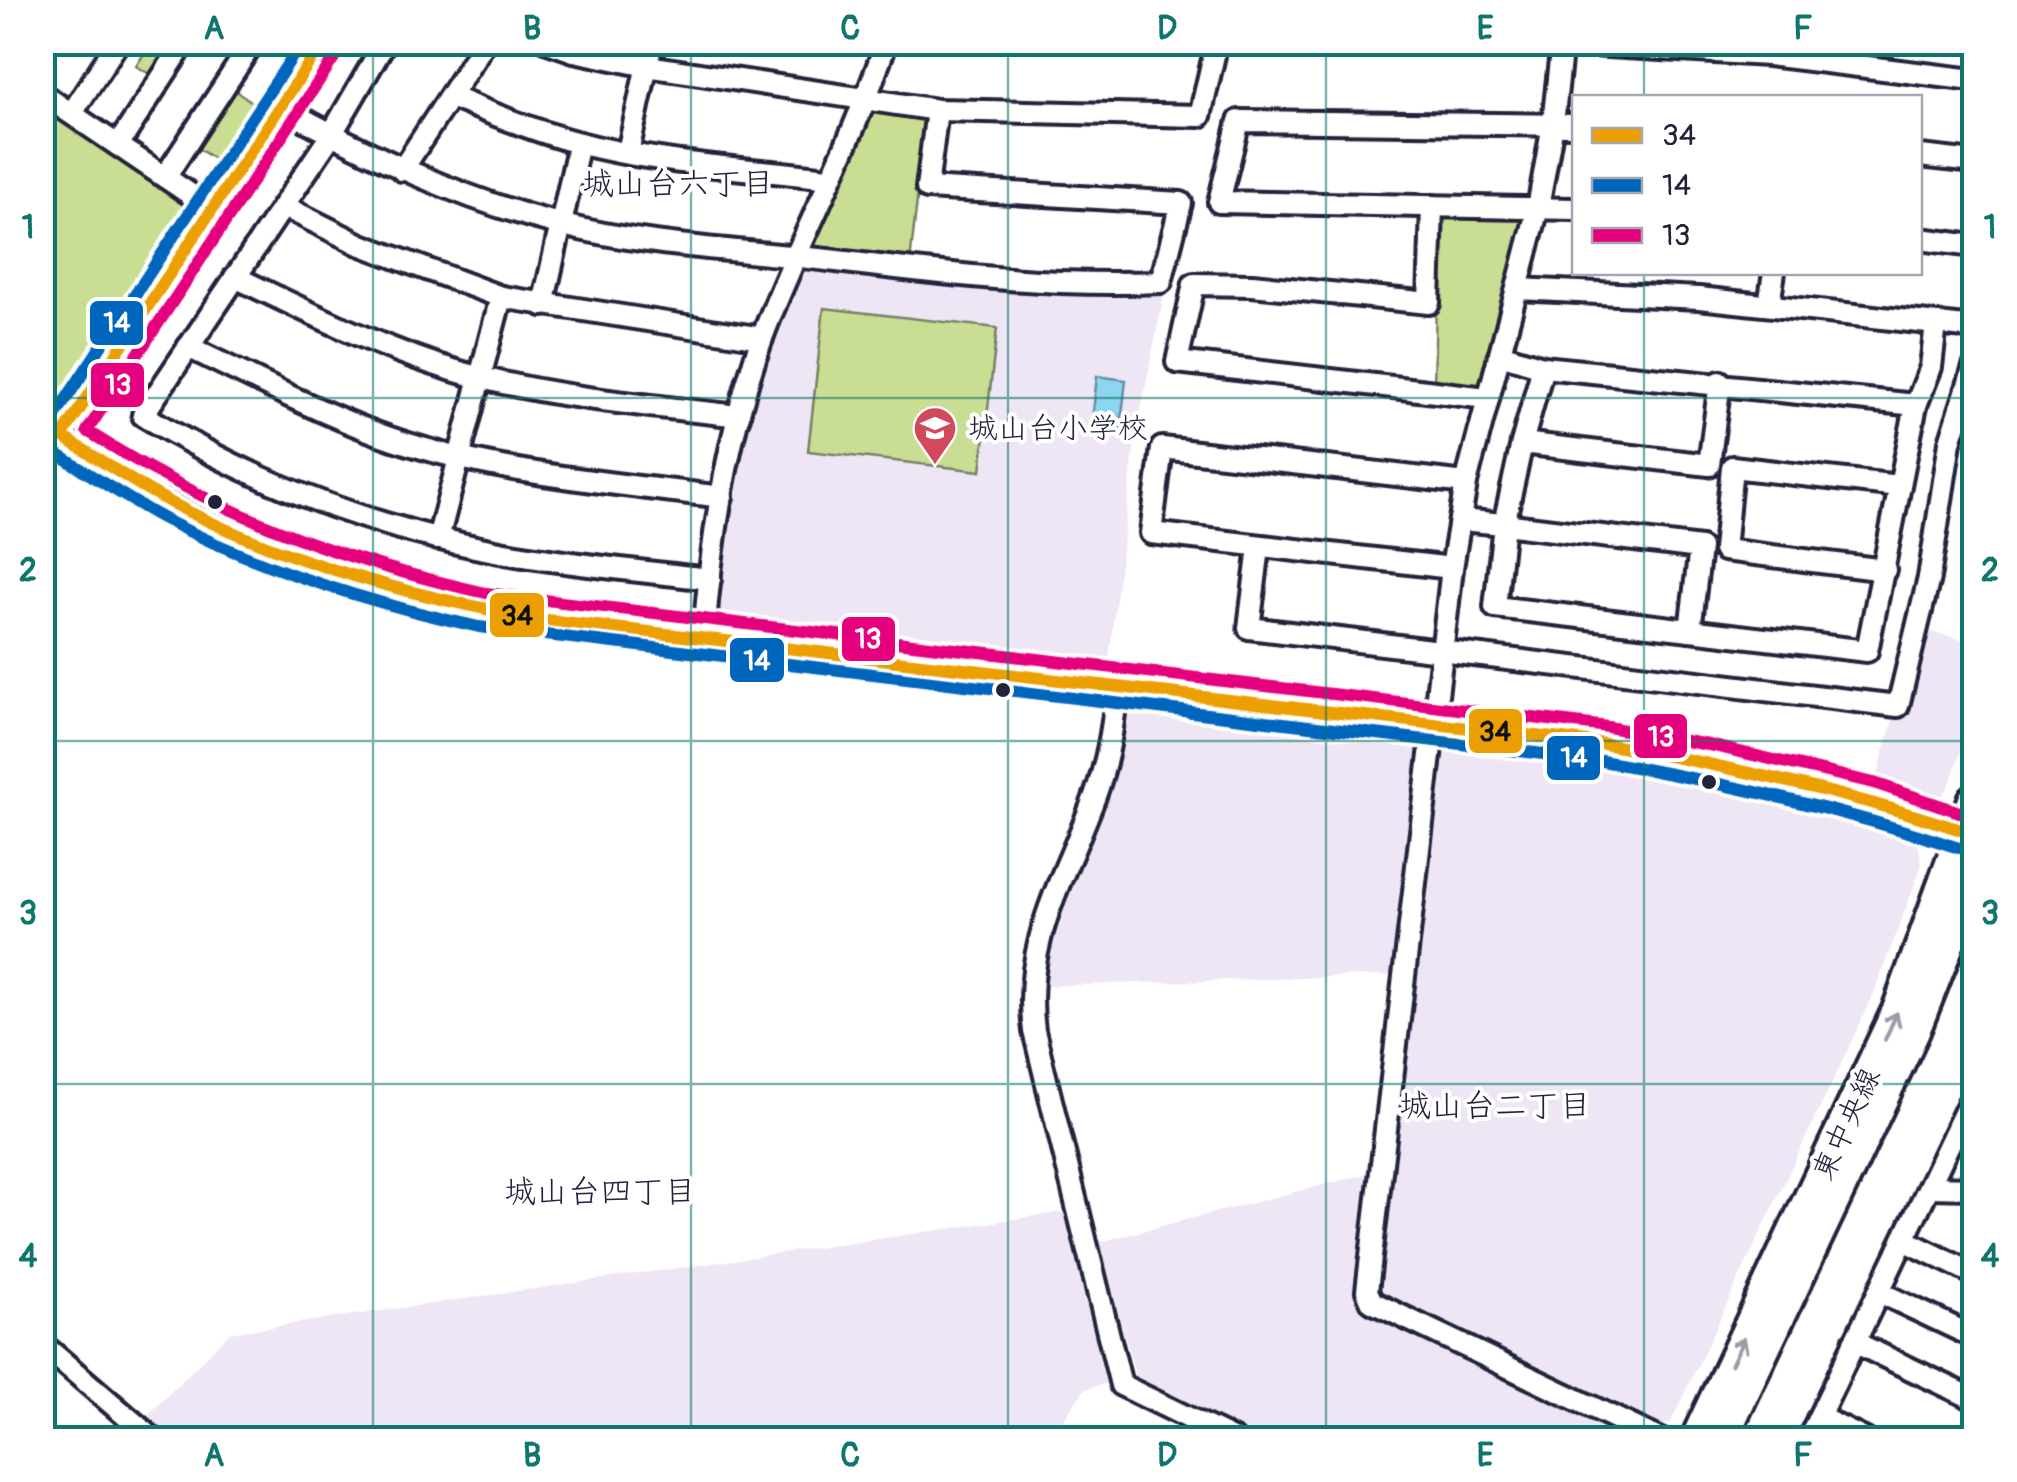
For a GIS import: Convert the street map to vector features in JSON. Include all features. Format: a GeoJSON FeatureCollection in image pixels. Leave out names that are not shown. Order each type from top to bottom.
{"type":"FeatureCollection","features":[{"type":"Feature","properties":{"kind":"highway","name":"東中央線"},"geometry":{"type":"LineString","coordinates":[[1696,1440],[1891,1026],[1971,834],[1974,800]]}},
{"type":"Feature","properties":{"kind":"highway","name":"東中央線"},"geometry":{"type":"LineString","coordinates":[[1721,1440],[1914,1030],[1974,878]]}},
{"type":"Feature","properties":{"kind":"street"},"geometry":{"type":"LineString","coordinates":[[118,144],[185,42]]}},
{"type":"Feature","properties":{"kind":"street"},"geometry":{"type":"LineString","coordinates":[[164,177],[254,42]]}},
{"type":"Feature","properties":{"kind":"street"},"geometry":{"type":"LineString","coordinates":[[62,436],[323,42]]}},
{"type":"Feature","properties":{"kind":"street"},"geometry":{"type":"LineString","coordinates":[[385,42],[330,135],[143,415],[188,443],[318,502],[438,539],[508,553],[710,579]]}},
{"type":"Feature","properties":{"kind":"street"},"geometry":{"type":"LineString","coordinates":[[402,170],[485,42]]}},
{"type":"Feature","properties":{"kind":"street"},"geometry":{"type":"LineString","coordinates":[[548,42],[574,52],[647,66],[937,110],[1200,116],[1217,42]]}},
{"type":"Feature","properties":{"kind":"street"},"geometry":{"type":"LineString","coordinates":[[628,152],[652,42]]}},
{"type":"Feature","properties":{"kind":"street"},"geometry":{"type":"LineString","coordinates":[[704,638],[722,496],[739,416],[762,338],[867,101],[886,42]]}},
{"type":"Feature","properties":{"kind":"street"},"geometry":{"type":"LineString","coordinates":[[1537,42],[1769,49],[1974,80]]}},
{"type":"Feature","properties":{"kind":"street"},"geometry":{"type":"LineString","coordinates":[[72,113],[116,43]]}},
{"type":"Feature","properties":{"kind":"street"},"geometry":{"type":"LineString","coordinates":[[1562,43],[1564,125],[1487,398],[1466,484],[1452,568],[1367,1291],[1372,1302],[1661,1440]]}},
{"type":"Feature","properties":{"kind":"street"},"geometry":{"type":"LineString","coordinates":[[42,94],[212,208]]}},
{"type":"Feature","properties":{"kind":"street"},"geometry":{"type":"LineString","coordinates":[[451,97],[519,126],[580,143],[830,178]]}},
{"type":"Feature","properties":{"kind":"street"},"geometry":{"type":"LineString","coordinates":[[282,107],[402,170],[478,200],[561,225],[1018,280],[1161,282],[1181,204],[927,188],[937,110]]}},
{"type":"Feature","properties":{"kind":"street"},"geometry":{"type":"LineString","coordinates":[[1564,125],[1239,122],[1220,202],[1572,209]]}},
{"type":"Feature","properties":{"kind":"street"},"geometry":{"type":"LineString","coordinates":[[543,305],[580,143]]}},
{"type":"Feature","properties":{"kind":"street"},"geometry":{"type":"LineString","coordinates":[[1922,156],[1974,162]]}},
{"type":"Feature","properties":{"kind":"street"},"geometry":{"type":"LineString","coordinates":[[283,206],[359,244],[502,296],[762,338]]}},
{"type":"Feature","properties":{"kind":"street"},"geometry":{"type":"LineString","coordinates":[[1432,206],[1429,303],[1252,285],[1194,284],[1178,362],[1487,398]]}},
{"type":"Feature","properties":{"kind":"street"},"geometry":{"type":"LineString","coordinates":[[1922,239],[1974,246]]}},
{"type":"Feature","properties":{"kind":"street"},"geometry":{"type":"LineString","coordinates":[[1769,305],[1774,275]]}},
{"type":"Feature","properties":{"kind":"street"},"geometry":{"type":"LineString","coordinates":[[236,277],[387,346],[480,378],[564,395],[739,416]]}},
{"type":"Feature","properties":{"kind":"street"},"geometry":{"type":"LineString","coordinates":[[1518,289],[1698,298],[1974,328]]}},
{"type":"Feature","properties":{"kind":"street"},"geometry":{"type":"LineString","coordinates":[[438,539],[502,296]]}},
{"type":"Feature","properties":{"kind":"street"},"geometry":{"type":"LineString","coordinates":[[1543,366],[1504,524],[1495,607],[1867,651],[1916,405],[1931,367],[1936,324]]}},
{"type":"Feature","properties":{"kind":"street"},"geometry":{"type":"LineString","coordinates":[[188,347],[378,434],[460,457],[520,471],[722,496]]}},
{"type":"Feature","properties":{"kind":"street"},"geometry":{"type":"LineString","coordinates":[[1500,354],[1543,366],[1916,405]]}},
{"type":"Feature","properties":{"kind":"street"},"geometry":{"type":"LineString","coordinates":[[1259,547],[1249,628],[1898,706],[1929,578],[1950,442],[1974,367]]}},
{"type":"Feature","properties":{"kind":"street"},"geometry":{"type":"LineString","coordinates":[[1522,443],[1709,464],[1720,382]]}},
{"type":"Feature","properties":{"kind":"street"},"geometry":{"type":"LineString","coordinates":[[42,422],[184,510],[335,573],[483,610],[1605,744],[1710,763],[1870,800],[1971,834]]}},
{"type":"Feature","properties":{"kind":"street"},"geometry":{"type":"LineString","coordinates":[[1452,568],[1152,534],[1162,448],[1466,484]]}},
{"type":"Feature","properties":{"kind":"street"},"geometry":{"type":"LineString","coordinates":[[1885,570],[1724,550],[1732,468],[1899,486]]}},
{"type":"Feature","properties":{"kind":"street"},"geometry":{"type":"LineString","coordinates":[[1460,520],[1700,548],[1690,630]]}},
{"type":"Feature","properties":{"kind":"street"},"geometry":{"type":"LineString","coordinates":[[1117,686],[1096,792],[1035,949],[1030,980],[1034,1031],[1121,1386],[1234,1440]]}},
{"type":"Feature","properties":{"kind":"street"},"geometry":{"type":"LineString","coordinates":[[1808,1440],[1974,1092]]}},
{"type":"Feature","properties":{"kind":"street"},"geometry":{"type":"LineString","coordinates":[[1928,1187],[1974,1188]]}},
{"type":"Feature","properties":{"kind":"street"},"geometry":{"type":"LineString","coordinates":[[1904,1240],[1974,1274]]}},
{"type":"Feature","properties":{"kind":"street"},"geometry":{"type":"LineString","coordinates":[[1879,1292],[1974,1337]]}},
{"type":"Feature","properties":{"kind":"street"},"geometry":{"type":"LineString","coordinates":[[1854,1342],[1974,1399]]}},
{"type":"Feature","properties":{"kind":"street"},"geometry":{"type":"LineString","coordinates":[[42,1344],[154,1440]]}},
{"type":"Feature","properties":{"kind":"street"},"geometry":{"type":"LineString","coordinates":[[1819,1417],[1866,1440]]}},
{"type":"Feature","properties":{"kind":"shaded area","name":"城山台小学校"},"geometry":{"type":"Polygon","coordinates":[[[807,265],[1165,290],[1136,434],[1108,665],[720,620],[715,613],[721,558],[748,418],[772,339],[800,268],[807,265]]]}},
{"type":"Feature","properties":{"kind":"shaded area"},"geometry":{"type":"Polygon","coordinates":[[[1926,631],[1974,642],[1974,711],[1950,784],[1939,800],[1876,780],[1894,717],[1904,715],[1926,631]]]}},
{"type":"Feature","properties":{"kind":"shaded area"},"geometry":{"type":"Polygon","coordinates":[[[1134,706],[1418,740],[1424,746],[1397,975],[1043,986],[1055,925],[1107,798],[1127,711],[1134,706]]]}},
{"type":"Feature","properties":{"kind":"shaded area"},"geometry":{"type":"Polygon","coordinates":[[[1451,743],[1666,773],[1917,838],[1922,865],[1872,998],[1670,1424],[1662,1426],[1385,1294],[1380,1285],[1443,748],[1451,743]]]}},
{"type":"Feature","properties":{"kind":"shaded area"},"geometry":{"type":"Polygon","coordinates":[[[1374,1172],[1359,1303],[1647,1439],[1262,1439],[1136,1378],[1099,1242],[1374,1172]]]}},
{"type":"Feature","properties":{"kind":"shaded area"},"geometry":{"type":"Polygon","coordinates":[[[1071,1211],[1111,1382],[1085,1389],[1049,1440],[173,1440],[146,1417],[229,1333],[1071,1211]]]}},
{"type":"Feature","properties":{"kind":"green space"},"geometry":{"type":"Polygon","coordinates":[[[151,43],[163,43],[173,50],[155,77],[136,66],[151,43]]]}},
{"type":"Feature","properties":{"kind":"green space"},"geometry":{"type":"Polygon","coordinates":[[[232,88],[258,106],[221,163],[194,146],[232,88]]]}},
{"type":"Feature","properties":{"kind":"green space"},"geometry":{"type":"Polygon","coordinates":[[[42,105],[188,204],[189,211],[70,390],[43,395],[42,105]]]}},
{"type":"Feature","properties":{"kind":"green space"},"geometry":{"type":"Polygon","coordinates":[[[876,110],[921,114],[926,119],[910,263],[816,252],[812,244],[868,114],[876,110]]]}},
{"type":"Feature","properties":{"kind":"green space"},"geometry":{"type":"Polygon","coordinates":[[[1443,212],[1520,214],[1525,221],[1481,385],[1474,389],[1434,385],[1438,217],[1443,212]]]}},
{"type":"Feature","properties":{"kind":"green space"},"geometry":{"type":"Polygon","coordinates":[[[824,308],[997,328],[981,471],[808,451],[824,308]]]}},
{"type":"Feature","properties":{"kind":"water"},"geometry":{"type":"Polygon","coordinates":[[[1097,376],[1126,380],[1120,433],[1091,430],[1097,376]]]}},
{"type":"Feature","properties":{"kind":"transit line","name":"14"},"geometry":{"type":"LineString","coordinates":[[302,42],[45,431],[45,441],[51,450],[200,537],[317,583],[479,627],[1602,761],[1782,798],[1959,848],[1974,848]]}},
{"type":"Feature","properties":{"kind":"transit line","name":"34"},"geometry":{"type":"LineString","coordinates":[[62,436],[323,42]]}},
{"type":"Feature","properties":{"kind":"transit line","name":"13"},"geometry":{"type":"LineString","coordinates":[[338,52],[87,431],[231,510],[328,549],[486,593],[1608,727],[1714,746],[1874,783],[1974,817]]}},
{"type":"Feature","properties":{"kind":"transit line","name":"34"},"geometry":{"type":"LineString","coordinates":[[62,436],[171,503],[229,531],[315,564],[403,590],[493,610],[538,619],[1605,744],[1831,792],[1964,831],[1974,839]]}},
{"type":"Feature","properties":{"kind":"place","name":"城山台小学校"},"geometry":{"type":"Point","coordinates":[935,466]}},
{"type":"Feature","properties":{"kind":"district","name":"城山台六丁目"},"geometry":{"type":"Point","coordinates":[678,183]}},
{"type":"Feature","properties":{"kind":"district","name":"城山台二丁目"},"geometry":{"type":"Point","coordinates":[1495,1105]}},
{"type":"Feature","properties":{"kind":"district","name":"城山台四丁目"},"geometry":{"type":"Point","coordinates":[600,1191]}}]}
